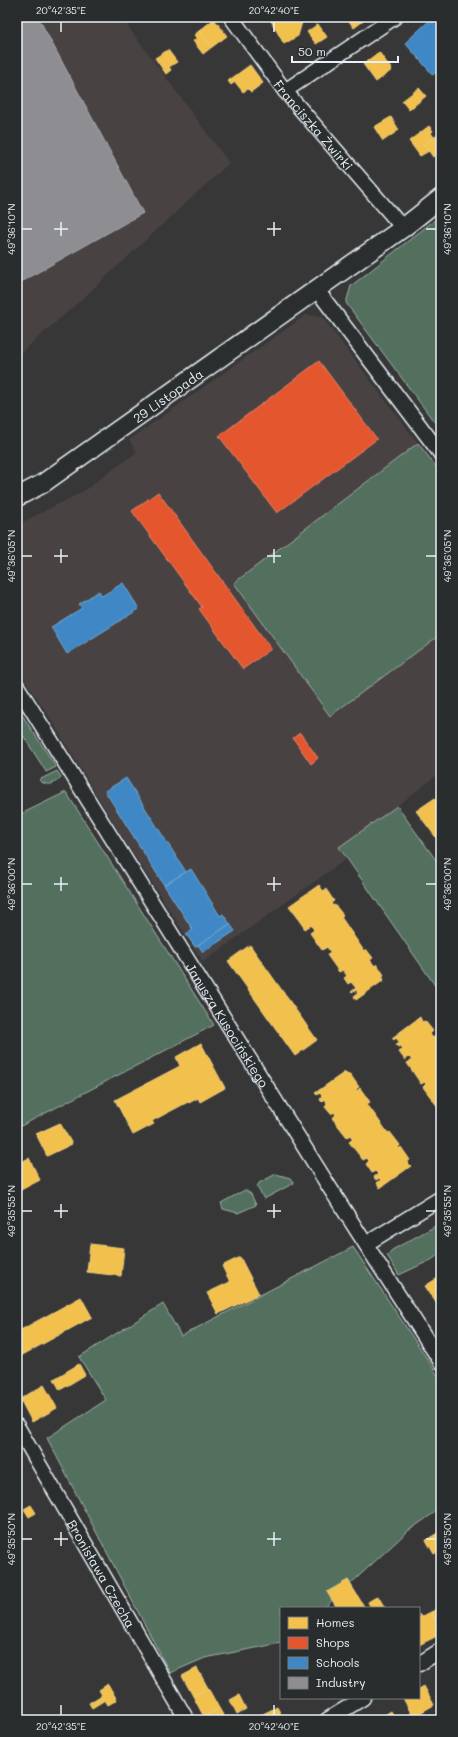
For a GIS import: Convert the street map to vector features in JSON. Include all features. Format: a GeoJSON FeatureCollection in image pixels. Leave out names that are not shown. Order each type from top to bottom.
{"type":"FeatureCollection","features":[{"type":"Feature","properties":{"kind":"street","name":"Franciszka Żwirki"},"geometry":{"type":"LineString","coordinates":[[231,17],[285,90],[403,228]]}},
{"type":"Feature","properties":{"kind":"street"},"geometry":{"type":"LineString","coordinates":[[285,90],[394,17]]}},
{"type":"Feature","properties":{"kind":"street","name":"29 Listopada"},"geometry":{"type":"LineString","coordinates":[[17,497],[42,484],[317,290],[403,228],[441,198]]}},
{"type":"Feature","properties":{"kind":"street"},"geometry":{"type":"LineString","coordinates":[[317,290],[441,454]]}},
{"type":"Feature","properties":{"kind":"street","name":"Janusza Kusocińskiego"},"geometry":{"type":"LineString","coordinates":[[17,686],[441,1362]]}},
{"type":"Feature","properties":{"kind":"street"},"geometry":{"type":"LineString","coordinates":[[366,1244],[441,1198]]}},
{"type":"Feature","properties":{"kind":"street","name":"Bronisława Czecha"},"geometry":{"type":"LineString","coordinates":[[17,1426],[187,1720]]}},
{"type":"Feature","properties":{"kind":"street"},"geometry":{"type":"LineString","coordinates":[[420,1663],[441,1650]]}},
{"type":"Feature","properties":{"kind":"street"},"geometry":{"type":"LineString","coordinates":[[327,1720],[361,1699]]}},
{"type":"Feature","properties":{"kind":"shaded area"},"geometry":{"type":"Polygon","coordinates":[[[17,17],[121,17],[229,163],[81,300],[17,356],[17,17]]]}},
{"type":"Feature","properties":{"kind":"shaded area"},"geometry":{"type":"Polygon","coordinates":[[[306,315],[322,317],[418,443],[234,583],[330,716],[441,634],[441,772],[397,806],[339,847],[346,859],[203,962],[118,830],[46,711],[17,669],[17,525],[84,491],[137,452],[129,440],[306,315]]]}},
{"type":"Feature","properties":{"kind":"green space"},"geometry":{"type":"Polygon","coordinates":[[[441,215],[441,431],[346,303],[351,286],[441,215]]]}},
{"type":"Feature","properties":{"kind":"green space"},"geometry":{"type":"Polygon","coordinates":[[[418,443],[441,473],[441,634],[330,716],[234,583],[418,443]]]}},
{"type":"Feature","properties":{"kind":"green space"},"geometry":{"type":"Polygon","coordinates":[[[17,707],[56,767],[46,772],[17,726],[17,707]]]}},
{"type":"Feature","properties":{"kind":"green space"},"geometry":{"type":"Polygon","coordinates":[[[57,771],[61,777],[56,782],[45,784],[39,780],[57,771]]]}},
{"type":"Feature","properties":{"kind":"green space"},"geometry":{"type":"Polygon","coordinates":[[[66,792],[214,1025],[17,1128],[17,816],[66,792]]]}},
{"type":"Feature","properties":{"kind":"green space"},"geometry":{"type":"Polygon","coordinates":[[[397,806],[441,867],[441,994],[339,847],[397,806]]]}},
{"type":"Feature","properties":{"kind":"green space"},"geometry":{"type":"Polygon","coordinates":[[[276,1174],[290,1178],[294,1183],[264,1199],[257,1187],[259,1183],[276,1174]]]}},
{"type":"Feature","properties":{"kind":"green space"},"geometry":{"type":"Polygon","coordinates":[[[245,1190],[251,1194],[256,1205],[238,1213],[223,1209],[221,1203],[245,1190]]]}},
{"type":"Feature","properties":{"kind":"green space"},"geometry":{"type":"Polygon","coordinates":[[[441,1223],[441,1253],[431,1260],[399,1275],[387,1255],[392,1250],[441,1223]]]}},
{"type":"Feature","properties":{"kind":"green space"},"geometry":{"type":"Polygon","coordinates":[[[353,1247],[441,1380],[441,1508],[408,1531],[325,1607],[280,1607],[280,1643],[205,1658],[170,1673],[47,1438],[106,1400],[79,1357],[163,1304],[181,1336],[353,1247]]]}},
{"type":"Feature","properties":{"kind":"building: Homes"},"geometry":{"type":"Polygon","coordinates":[[[278,17],[299,17],[302,22],[298,36],[284,44],[271,21],[278,17]]]}},
{"type":"Feature","properties":{"kind":"building: Homes"},"geometry":{"type":"Polygon","coordinates":[[[346,17],[364,17],[366,19],[354,28],[346,17]]]}},
{"type":"Feature","properties":{"kind":"building: Homes"},"geometry":{"type":"Polygon","coordinates":[[[214,19],[227,36],[212,47],[199,31],[214,19]]]}},
{"type":"Feature","properties":{"kind":"building: Homes"},"geometry":{"type":"Polygon","coordinates":[[[318,24],[327,37],[316,44],[307,32],[318,24]]]}},
{"type":"Feature","properties":{"kind":"building: Homes"},"geometry":{"type":"Polygon","coordinates":[[[199,31],[212,47],[203,54],[193,41],[197,38],[194,35],[199,31]]]}},
{"type":"Feature","properties":{"kind":"building: Homes"},"geometry":{"type":"Polygon","coordinates":[[[168,50],[177,62],[169,67],[171,70],[166,74],[155,58],[168,50]]]}},
{"type":"Feature","properties":{"kind":"building: Homes"},"geometry":{"type":"Polygon","coordinates":[[[379,52],[392,70],[376,82],[363,64],[379,52]]]}},
{"type":"Feature","properties":{"kind":"building: Homes"},"geometry":{"type":"Polygon","coordinates":[[[250,65],[263,83],[251,92],[248,89],[243,92],[235,82],[231,85],[228,81],[250,65]]]}},
{"type":"Feature","properties":{"kind":"building: Homes"},"geometry":{"type":"Polygon","coordinates":[[[419,88],[426,96],[409,110],[402,101],[419,88]]]}},
{"type":"Feature","properties":{"kind":"building: Homes"},"geometry":{"type":"Polygon","coordinates":[[[391,117],[399,130],[383,141],[374,127],[391,117]]]}},
{"type":"Feature","properties":{"kind":"building: Homes"},"geometry":{"type":"Polygon","coordinates":[[[429,126],[433,131],[431,133],[434,137],[424,144],[429,151],[420,156],[409,141],[429,126]]]}},
{"type":"Feature","properties":{"kind":"building: Homes"},"geometry":{"type":"Polygon","coordinates":[[[439,134],[441,137],[441,152],[433,157],[424,144],[439,134]]]}},
{"type":"Feature","properties":{"kind":"building: Homes"},"geometry":{"type":"Polygon","coordinates":[[[435,798],[441,805],[441,844],[416,811],[435,798]]]}},
{"type":"Feature","properties":{"kind":"building: Homes"},"geometry":{"type":"Polygon","coordinates":[[[319,885],[323,891],[326,889],[334,901],[331,903],[333,906],[335,905],[343,915],[341,917],[364,951],[366,949],[373,958],[370,960],[375,966],[377,964],[384,975],[382,976],[384,980],[356,1000],[354,996],[358,993],[356,990],[351,992],[356,988],[351,982],[348,984],[344,978],[347,976],[343,970],[339,972],[327,955],[331,953],[327,947],[322,950],[310,933],[314,930],[311,925],[305,929],[298,919],[302,916],[298,918],[294,912],[297,910],[293,911],[289,906],[319,885]]]}},
{"type":"Feature","properties":{"kind":"building: Homes"},"geometry":{"type":"Polygon","coordinates":[[[250,945],[317,1040],[295,1056],[228,961],[250,945]]]}},
{"type":"Feature","properties":{"kind":"building: Homes"},"geometry":{"type":"Polygon","coordinates":[[[420,1017],[422,1022],[425,1021],[433,1031],[430,1034],[433,1038],[435,1036],[441,1044],[441,1105],[438,1107],[423,1087],[426,1084],[425,1082],[421,1084],[407,1063],[412,1060],[409,1057],[405,1060],[399,1052],[403,1049],[401,1046],[398,1047],[396,1045],[400,1043],[396,1038],[394,1040],[392,1038],[420,1017]]]}},
{"type":"Feature","properties":{"kind":"building: Homes"},"geometry":{"type":"Polygon","coordinates":[[[201,1043],[225,1088],[200,1102],[198,1098],[189,1103],[188,1102],[152,1121],[154,1124],[133,1135],[115,1100],[180,1066],[176,1057],[201,1043]]]}},
{"type":"Feature","properties":{"kind":"building: Homes"},"geometry":{"type":"Polygon","coordinates":[[[345,1072],[348,1075],[350,1074],[359,1087],[356,1089],[357,1091],[360,1088],[370,1102],[367,1104],[388,1133],[390,1132],[400,1145],[398,1148],[399,1149],[401,1147],[410,1160],[407,1162],[411,1166],[380,1188],[377,1183],[381,1180],[379,1178],[376,1180],[374,1177],[378,1174],[375,1171],[372,1173],[366,1164],[369,1161],[367,1158],[363,1160],[349,1142],[353,1139],[350,1135],[347,1137],[332,1118],[336,1115],[334,1112],[331,1114],[325,1107],[327,1103],[325,1099],[322,1102],[320,1100],[322,1096],[320,1093],[317,1095],[315,1093],[345,1072]]]}},
{"type":"Feature","properties":{"kind":"building: Homes"},"geometry":{"type":"Polygon","coordinates":[[[60,1123],[72,1144],[47,1156],[36,1134],[60,1123]]]}},
{"type":"Feature","properties":{"kind":"building: Homes"},"geometry":{"type":"Polygon","coordinates":[[[29,1158],[40,1180],[17,1192],[17,1164],[29,1158]]]}},
{"type":"Feature","properties":{"kind":"building: Homes"},"geometry":{"type":"Polygon","coordinates":[[[90,1244],[124,1248],[121,1276],[87,1272],[90,1244]]]}},
{"type":"Feature","properties":{"kind":"building: Homes"},"geometry":{"type":"Polygon","coordinates":[[[240,1257],[259,1294],[218,1314],[207,1293],[230,1282],[222,1266],[240,1257]]]}},
{"type":"Feature","properties":{"kind":"building: Homes"},"geometry":{"type":"Polygon","coordinates":[[[441,1276],[441,1310],[425,1286],[441,1276]]]}},
{"type":"Feature","properties":{"kind":"building: Homes"},"geometry":{"type":"Polygon","coordinates":[[[81,1297],[92,1317],[17,1358],[17,1332],[81,1297]]]}},
{"type":"Feature","properties":{"kind":"building: Homes"},"geometry":{"type":"Polygon","coordinates":[[[79,1364],[85,1375],[60,1390],[54,1379],[79,1364]]]}},
{"type":"Feature","properties":{"kind":"building: Homes"},"geometry":{"type":"Polygon","coordinates":[[[44,1385],[57,1408],[32,1422],[20,1399],[44,1385]]]}},
{"type":"Feature","properties":{"kind":"building: Homes"},"geometry":{"type":"Polygon","coordinates":[[[31,1505],[36,1513],[29,1517],[24,1509],[31,1505]]]}},
{"type":"Feature","properties":{"kind":"building: Homes"},"geometry":{"type":"Polygon","coordinates":[[[441,1531],[441,1550],[434,1554],[426,1540],[441,1531]]]}},
{"type":"Feature","properties":{"kind":"building: Homes"},"geometry":{"type":"Polygon","coordinates":[[[348,1580],[364,1607],[336,1607],[327,1592],[348,1580]]]}},
{"type":"Feature","properties":{"kind":"building: Homes"},"geometry":{"type":"Polygon","coordinates":[[[378,1596],[384,1607],[370,1607],[368,1602],[378,1596]]]}},
{"type":"Feature","properties":{"kind":"building: Homes"},"geometry":{"type":"Polygon","coordinates":[[[441,1607],[441,1631],[431,1612],[441,1607]]]}},
{"type":"Feature","properties":{"kind":"building: Homes"},"geometry":{"type":"Polygon","coordinates":[[[431,1612],[441,1634],[420,1644],[420,1616],[421,1617],[431,1612]]]}},
{"type":"Feature","properties":{"kind":"building: Homes"},"geometry":{"type":"Polygon","coordinates":[[[197,1668],[208,1688],[193,1696],[182,1676],[197,1668]]]}},
{"type":"Feature","properties":{"kind":"building: Homes"},"geometry":{"type":"Polygon","coordinates":[[[108,1684],[117,1700],[108,1705],[105,1700],[92,1708],[89,1703],[102,1695],[99,1690],[108,1684]]]}},
{"type":"Feature","properties":{"kind":"building: Homes"},"geometry":{"type":"Polygon","coordinates":[[[424,1686],[434,1705],[413,1717],[404,1699],[420,1699],[420,1688],[424,1686]]]}},
{"type":"Feature","properties":{"kind":"building: Homes"},"geometry":{"type":"Polygon","coordinates":[[[208,1688],[219,1708],[204,1717],[193,1696],[208,1688]]]}},
{"type":"Feature","properties":{"kind":"building: Homes"},"geometry":{"type":"Polygon","coordinates":[[[239,1695],[246,1709],[237,1714],[230,1700],[239,1695]]]}},
{"type":"Feature","properties":{"kind":"building: Homes"},"geometry":{"type":"Polygon","coordinates":[[[277,1707],[284,1720],[258,1720],[257,1717],[277,1707]]]}},
{"type":"Feature","properties":{"kind":"building: Homes"},"geometry":{"type":"Polygon","coordinates":[[[219,1708],[226,1720],[206,1720],[204,1717],[219,1708]]]}},
{"type":"Feature","properties":{"kind":"building: Homes"},"geometry":{"type":"Polygon","coordinates":[[[391,1711],[396,1720],[381,1720],[380,1718],[391,1711]]]}},
{"type":"Feature","properties":{"kind":"building: Shops"},"geometry":{"type":"Polygon","coordinates":[[[319,361],[377,439],[277,513],[219,436],[319,361]]]}},
{"type":"Feature","properties":{"kind":"building: Shops"},"geometry":{"type":"Polygon","coordinates":[[[158,492],[271,649],[243,669],[199,609],[202,607],[132,511],[158,492]]]}},
{"type":"Feature","properties":{"kind":"building: Shops"},"geometry":{"type":"Polygon","coordinates":[[[300,733],[318,758],[311,764],[293,738],[300,733]]]}},
{"type":"Feature","properties":{"kind":"building: Schools"},"geometry":{"type":"Polygon","coordinates":[[[431,19],[441,30],[441,68],[433,75],[405,43],[431,19]]]}},
{"type":"Feature","properties":{"kind":"building: Schools"},"geometry":{"type":"Polygon","coordinates":[[[123,583],[139,609],[67,654],[51,627],[82,608],[79,604],[99,591],[102,596],[123,583]]]}},
{"type":"Feature","properties":{"kind":"building: Schools"},"geometry":{"type":"Polygon","coordinates":[[[126,778],[186,872],[164,885],[105,791],[126,778]]]}},
{"type":"Feature","properties":{"kind":"building: Schools"},"geometry":{"type":"Polygon","coordinates":[[[191,869],[220,916],[223,914],[230,924],[195,947],[186,934],[193,930],[164,885],[191,869]]]}},
{"type":"Feature","properties":{"kind":"building: Schools"},"geometry":{"type":"Polygon","coordinates":[[[230,924],[235,931],[203,952],[198,945],[230,924]]]}},
{"type":"Feature","properties":{"kind":"building: Industry"},"geometry":{"type":"Polygon","coordinates":[[[17,17],[38,17],[143,213],[17,284],[17,17]]]}}]}
